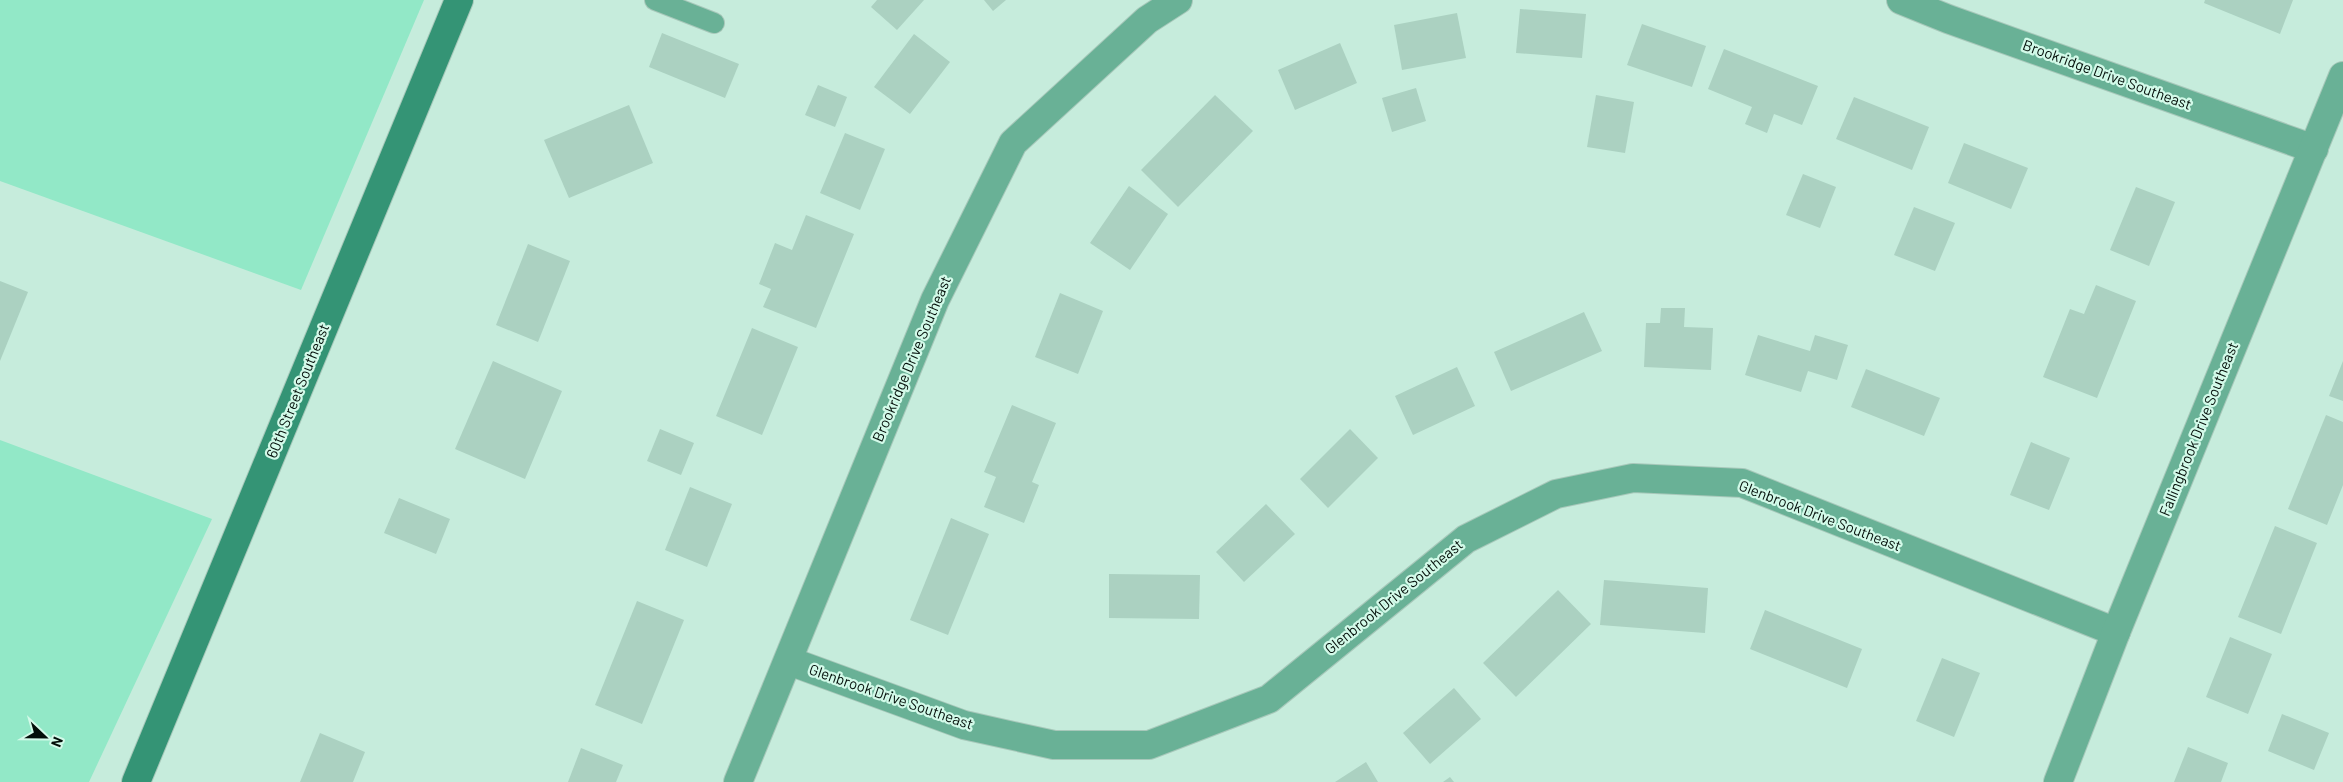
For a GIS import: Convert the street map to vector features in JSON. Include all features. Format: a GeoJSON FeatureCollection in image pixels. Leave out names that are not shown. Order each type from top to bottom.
{"type":"FeatureCollection","features":[{"type":"Feature","properties":{"kind":"main road","name":"60th Street Southeast"},"geometry":{"type":"LineString","coordinates":[[136,782],[459,0]]}},
{"type":"Feature","properties":{"kind":"street","name":"Brookridge Drive Southeast"},"geometry":{"type":"LineString","coordinates":[[738,782],[934,300],[1014,143],[1140,26],[1178,0]]}},
{"type":"Feature","properties":{"kind":"street","name":"Brookridge Drive Southeast"},"geometry":{"type":"LineString","coordinates":[[1901,0],[1948,19],[2314,149]]}},
{"type":"Feature","properties":{"kind":"street","name":"Fallingbrook Drive Southeast"},"geometry":{"type":"LineString","coordinates":[[2058,782],[2116,632],[2343,76]]}},
{"type":"Feature","properties":{"kind":"street","name":"Glenbrook Drive Southeast"},"geometry":{"type":"LineString","coordinates":[[788,661],[964,725],[1054,745],[1149,745],[1269,699],[1466,539],[1556,494],[1633,478],[1742,483],[2116,632]]}},
{"type":"Feature","properties":{"kind":"lane"},"geometry":{"type":"LineString","coordinates":[[655,0],[714,23]]}},
{"type":"Feature","properties":{"kind":"green space"},"geometry":{"type":"Polygon","coordinates":[[[0,0],[424,0],[301,290],[0,181],[0,0]]]}},
{"type":"Feature","properties":{"kind":"green space"},"geometry":{"type":"Polygon","coordinates":[[[0,440],[212,519],[89,782],[0,782],[0,440]]]}},
{"type":"Feature","properties":{"kind":"building"},"geometry":{"type":"Polygon","coordinates":[[[877,0],[924,0],[897,30],[871,7],[877,0]]]}},
{"type":"Feature","properties":{"kind":"building"},"geometry":{"type":"Polygon","coordinates":[[[984,0],[1006,0],[993,11],[984,0]]]}},
{"type":"Feature","properties":{"kind":"building"},"geometry":{"type":"Polygon","coordinates":[[[2205,0],[2293,0],[2280,34],[2204,3],[2205,0]]]}},
{"type":"Feature","properties":{"kind":"building"},"geometry":{"type":"Polygon","coordinates":[[[1520,9],[1586,14],[1582,58],[1516,53],[1520,9]]]}},
{"type":"Feature","properties":{"kind":"building"},"geometry":{"type":"Polygon","coordinates":[[[1457,13],[1466,58],[1402,70],[1394,25],[1457,13]]]}},
{"type":"Feature","properties":{"kind":"building"},"geometry":{"type":"Polygon","coordinates":[[[1642,24],[1706,46],[1692,87],[1627,65],[1642,24]]]}},
{"type":"Feature","properties":{"kind":"building"},"geometry":{"type":"Polygon","coordinates":[[[662,33],[739,64],[725,98],[649,67],[662,33]]]}},
{"type":"Feature","properties":{"kind":"building"},"geometry":{"type":"Polygon","coordinates":[[[914,34],[950,62],[910,114],[874,87],[914,34]]]}},
{"type":"Feature","properties":{"kind":"building"},"geometry":{"type":"Polygon","coordinates":[[[1340,43],[1357,83],[1295,110],[1278,70],[1340,43]]]}},
{"type":"Feature","properties":{"kind":"building"},"geometry":{"type":"Polygon","coordinates":[[[1724,49],[1818,86],[1802,125],[1774,114],[1767,133],[1745,124],[1752,107],[1708,89],[1724,49]]]}},
{"type":"Feature","properties":{"kind":"building"},"geometry":{"type":"Polygon","coordinates":[[[818,85],[847,97],[835,127],[805,115],[818,85]]]}},
{"type":"Feature","properties":{"kind":"building"},"geometry":{"type":"Polygon","coordinates":[[[1416,88],[1426,121],[1392,132],[1382,98],[1416,88]]]}},
{"type":"Feature","properties":{"kind":"building"},"geometry":{"type":"Polygon","coordinates":[[[1215,95],[1253,131],[1178,207],[1141,170],[1215,95]]]}},
{"type":"Feature","properties":{"kind":"building"},"geometry":{"type":"Polygon","coordinates":[[[1596,95],[1634,102],[1625,153],[1587,147],[1596,95]]]}},
{"type":"Feature","properties":{"kind":"building"},"geometry":{"type":"Polygon","coordinates":[[[1854,97],[1929,127],[1912,170],[1836,139],[1854,97]]]}},
{"type":"Feature","properties":{"kind":"building"},"geometry":{"type":"Polygon","coordinates":[[[629,105],[653,163],[569,198],[544,140],[629,105]]]}},
{"type":"Feature","properties":{"kind":"building"},"geometry":{"type":"Polygon","coordinates":[[[845,133],[885,149],[860,210],[820,193],[845,133]]]}},
{"type":"Feature","properties":{"kind":"building"},"geometry":{"type":"Polygon","coordinates":[[[1964,143],[2028,168],[2011,209],[1948,183],[1964,143]]]}},
{"type":"Feature","properties":{"kind":"building"},"geometry":{"type":"Polygon","coordinates":[[[1803,174],[1836,187],[1820,228],[1786,215],[1803,174]]]}},
{"type":"Feature","properties":{"kind":"building"},"geometry":{"type":"Polygon","coordinates":[[[1129,186],[1168,214],[1130,270],[1090,243],[1129,186]]]}},
{"type":"Feature","properties":{"kind":"building"},"geometry":{"type":"Polygon","coordinates":[[[2136,187],[2175,202],[2149,266],[2110,250],[2136,187]]]}},
{"type":"Feature","properties":{"kind":"building"},"geometry":{"type":"Polygon","coordinates":[[[1914,207],[1955,223],[1935,271],[1894,255],[1914,207]]]}},
{"type":"Feature","properties":{"kind":"building"},"geometry":{"type":"Polygon","coordinates":[[[806,215],[854,234],[816,328],[763,307],[771,289],[759,284],[775,243],[792,250],[806,215]]]}},
{"type":"Feature","properties":{"kind":"building"},"geometry":{"type":"Polygon","coordinates":[[[528,244],[570,261],[538,342],[496,325],[528,244]]]}},
{"type":"Feature","properties":{"kind":"building"},"geometry":{"type":"Polygon","coordinates":[[[0,281],[28,292],[0,361],[0,281]]]}},
{"type":"Feature","properties":{"kind":"building"},"geometry":{"type":"Polygon","coordinates":[[[2096,285],[2136,301],[2097,398],[2043,377],[2070,309],[2084,314],[2096,285]]]}},
{"type":"Feature","properties":{"kind":"building"},"geometry":{"type":"Polygon","coordinates":[[[1060,293],[1103,311],[1078,374],[1035,357],[1060,293]]]}},
{"type":"Feature","properties":{"kind":"building"},"geometry":{"type":"Polygon","coordinates":[[[1661,308],[1685,308],[1684,327],[1713,328],[1711,370],[1644,367],[1646,323],[1660,323],[1661,308]]]}},
{"type":"Feature","properties":{"kind":"building"},"geometry":{"type":"Polygon","coordinates":[[[1584,312],[1602,351],[1511,391],[1494,352],[1584,312]]]}},
{"type":"Feature","properties":{"kind":"building"},"geometry":{"type":"Polygon","coordinates":[[[752,328],[798,347],[762,435],[716,416],[752,328]]]}},
{"type":"Feature","properties":{"kind":"building"},"geometry":{"type":"Polygon","coordinates":[[[1758,335],[1810,351],[1815,335],[1848,345],[1837,380],[1808,371],[1801,392],[1745,375],[1758,335]]]}},
{"type":"Feature","properties":{"kind":"building"},"geometry":{"type":"Polygon","coordinates":[[[493,361],[562,391],[525,479],[455,449],[493,361]]]}},
{"type":"Feature","properties":{"kind":"building"},"geometry":{"type":"Polygon","coordinates":[[[2343,361],[2343,401],[2329,396],[2343,361]]]}},
{"type":"Feature","properties":{"kind":"building"},"geometry":{"type":"Polygon","coordinates":[[[1457,367],[1475,406],[1413,435],[1395,396],[1457,367]]]}},
{"type":"Feature","properties":{"kind":"building"},"geometry":{"type":"Polygon","coordinates":[[[1866,369],[1940,398],[1924,436],[1851,407],[1866,369]]]}},
{"type":"Feature","properties":{"kind":"building"},"geometry":{"type":"Polygon","coordinates":[[[1012,405],[1056,423],[1032,482],[1039,485],[1024,523],[984,507],[996,477],[984,472],[1012,405]]]}},
{"type":"Feature","properties":{"kind":"building"},"geometry":{"type":"Polygon","coordinates":[[[2326,415],[2343,422],[2343,485],[2327,525],[2288,509],[2326,415]]]}},
{"type":"Feature","properties":{"kind":"building"},"geometry":{"type":"Polygon","coordinates":[[[660,429],[694,443],[681,475],[647,461],[660,429]]]}},
{"type":"Feature","properties":{"kind":"building"},"geometry":{"type":"Polygon","coordinates":[[[1350,429],[1378,458],[1328,508],[1300,479],[1350,429]]]}},
{"type":"Feature","properties":{"kind":"building"},"geometry":{"type":"Polygon","coordinates":[[[2031,442],[2070,458],[2049,510],[2010,495],[2031,442]]]}},
{"type":"Feature","properties":{"kind":"building"},"geometry":{"type":"Polygon","coordinates":[[[690,487],[732,504],[707,567],[665,550],[690,487]]]}},
{"type":"Feature","properties":{"kind":"building"},"geometry":{"type":"Polygon","coordinates":[[[399,498],[450,519],[436,554],[384,533],[399,498]]]}},
{"type":"Feature","properties":{"kind":"building"},"geometry":{"type":"Polygon","coordinates":[[[1266,504],[1295,534],[1244,582],[1216,552],[1266,504]]]}},
{"type":"Feature","properties":{"kind":"building"},"geometry":{"type":"Polygon","coordinates":[[[951,518],[989,534],[948,635],[910,620],[951,518]]]}},
{"type":"Feature","properties":{"kind":"building"},"geometry":{"type":"Polygon","coordinates":[[[2275,526],[2317,543],[2281,634],[2238,617],[2275,526]]]}},
{"type":"Feature","properties":{"kind":"building"},"geometry":{"type":"Polygon","coordinates":[[[1109,574],[1200,575],[1199,619],[1109,618],[1109,574]]]}},
{"type":"Feature","properties":{"kind":"building"},"geometry":{"type":"Polygon","coordinates":[[[1604,580],[1708,588],[1705,633],[1600,625],[1604,580]]]}},
{"type":"Feature","properties":{"kind":"building"},"geometry":{"type":"Polygon","coordinates":[[[1558,590],[1591,624],[1516,697],[1483,663],[1558,590]]]}},
{"type":"Feature","properties":{"kind":"building"},"geometry":{"type":"Polygon","coordinates":[[[637,601],[684,620],[642,724],[595,705],[637,601]]]}},
{"type":"Feature","properties":{"kind":"building"},"geometry":{"type":"Polygon","coordinates":[[[1765,610],[1862,649],[1847,688],[1750,649],[1765,610]]]}},
{"type":"Feature","properties":{"kind":"building"},"geometry":{"type":"Polygon","coordinates":[[[2230,637],[2272,654],[2248,714],[2206,697],[2230,637]]]}},
{"type":"Feature","properties":{"kind":"building"},"geometry":{"type":"Polygon","coordinates":[[[1942,658],[1980,673],[1954,737],[1916,721],[1942,658]]]}},
{"type":"Feature","properties":{"kind":"building"},"geometry":{"type":"Polygon","coordinates":[[[1454,688],[1481,719],[1430,764],[1403,733],[1454,688]]]}},
{"type":"Feature","properties":{"kind":"building"},"geometry":{"type":"Polygon","coordinates":[[[2282,714],[2329,733],[2314,770],[2268,751],[2282,714]]]}},
{"type":"Feature","properties":{"kind":"building"},"geometry":{"type":"Polygon","coordinates":[[[320,733],[365,752],[353,782],[300,782],[320,733]]]}},
{"type":"Feature","properties":{"kind":"building"},"geometry":{"type":"Polygon","coordinates":[[[2188,747],[2228,763],[2221,782],[2174,782],[2188,747]]]}},
{"type":"Feature","properties":{"kind":"building"},"geometry":{"type":"Polygon","coordinates":[[[581,748],[623,765],[616,782],[568,782],[581,748]]]}},
{"type":"Feature","properties":{"kind":"building"},"geometry":{"type":"Polygon","coordinates":[[[1366,762],[1378,782],[1335,782],[1366,762]]]}},
{"type":"Feature","properties":{"kind":"building"},"geometry":{"type":"Polygon","coordinates":[[[1450,777],[1454,782],[1443,782],[1450,777]]]}}]}
